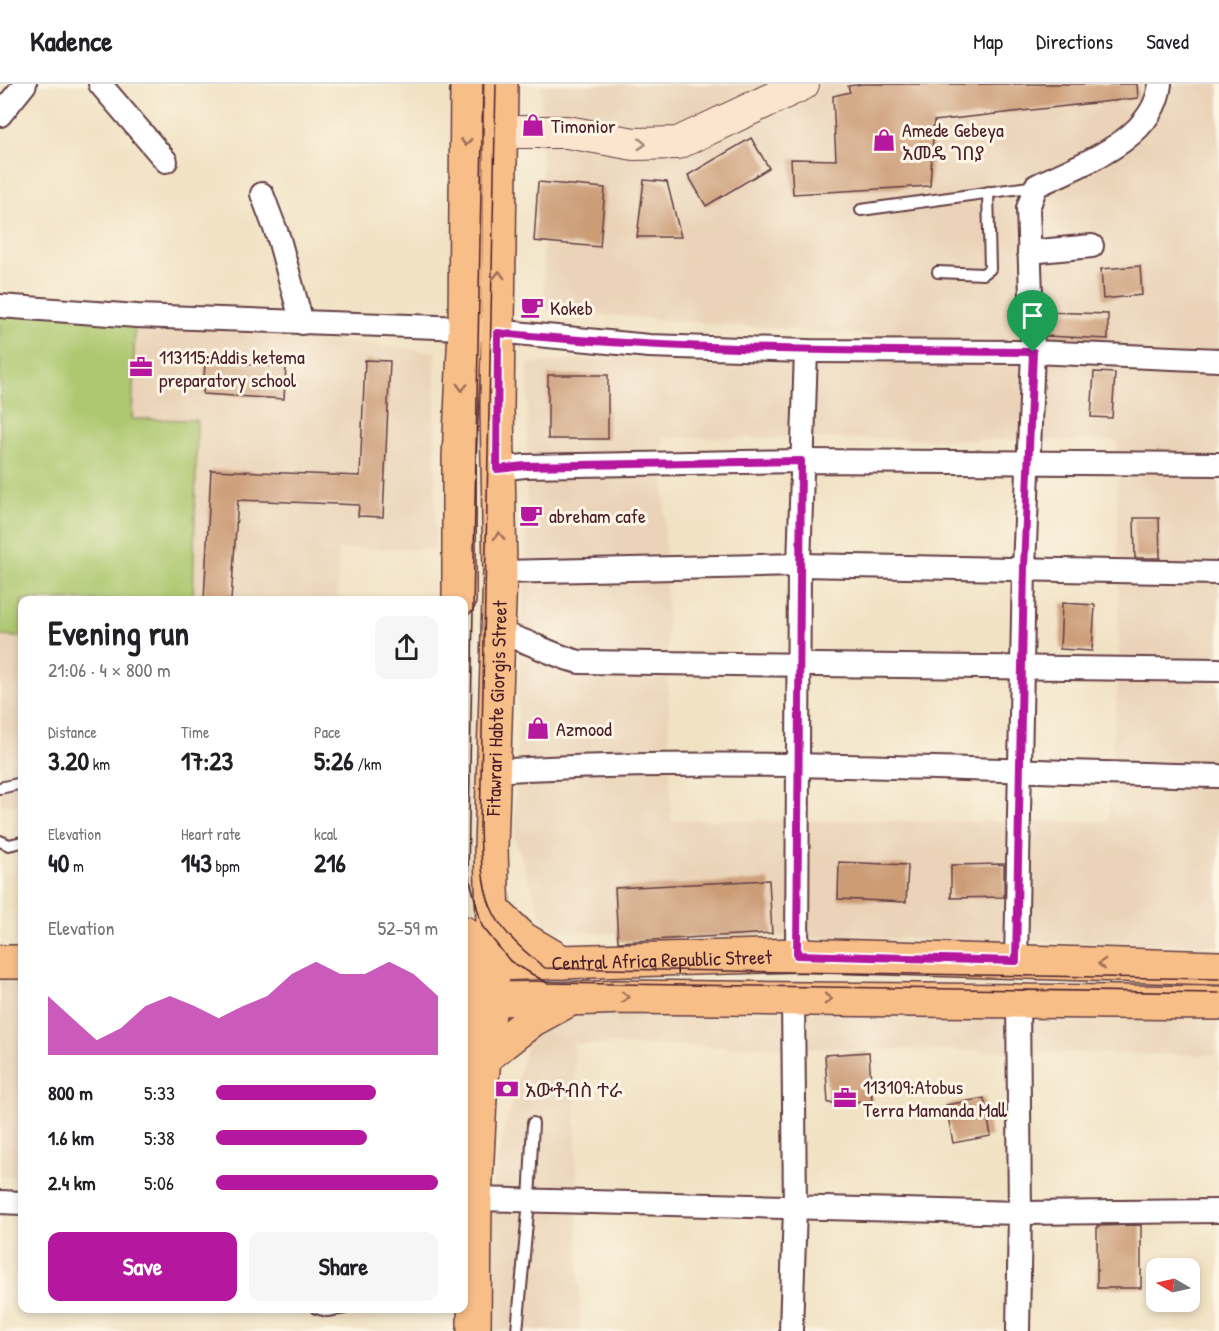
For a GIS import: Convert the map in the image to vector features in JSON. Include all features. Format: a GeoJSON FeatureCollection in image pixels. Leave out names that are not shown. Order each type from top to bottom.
{"type":"FeatureCollection","features":[{"type":"Feature","properties":{"kind":"main road"},"geometry":{"type":"LineString","coordinates":[[459,596],[459,458],[465,328],[467,84]]}},
{"type":"Feature","properties":{"kind":"main road","name":"Fitawrari Habte Giorgis Street"},"geometry":{"type":"LineString","coordinates":[[474,1331],[475,1199],[480,1098],[474,1047],[472,955],[493,910],[493,771],[500,572],[497,469],[501,84]]}},
{"type":"Feature","properties":{"kind":"main road"},"geometry":{"type":"LineString","coordinates":[[493,910],[523,939],[562,962]]}},
{"type":"Feature","properties":{"kind":"main road","name":"Central Africa Republic Street"},"geometry":{"type":"LineString","coordinates":[[472,955],[562,962],[797,955],[1219,968]]}},
{"type":"Feature","properties":{"kind":"main road"},"geometry":{"type":"LineString","coordinates":[[0,962],[18,962]]}},
{"type":"Feature","properties":{"kind":"main road","name":"Central Africa Republic Street"},"geometry":{"type":"LineString","coordinates":[[474,1000],[567,1001],[616,997],[1219,1003]]}},
{"type":"Feature","properties":{"kind":"main road"},"geometry":{"type":"LineString","coordinates":[[474,1047],[567,1001]]}},
{"type":"Feature","properties":{"kind":"main road"},"geometry":{"type":"LineString","coordinates":[[452,1313],[452,1331]]}},
{"type":"Feature","properties":{"kind":"street"},"geometry":{"type":"LineString","coordinates":[[0,115],[26,84]]}},
{"type":"Feature","properties":{"kind":"street"},"geometry":{"type":"LineString","coordinates":[[100,84],[166,161]]}},
{"type":"Feature","properties":{"kind":"street"},"geometry":{"type":"LineString","coordinates":[[500,132],[567,132],[634,144],[678,143],[803,84]]}},
{"type":"Feature","properties":{"kind":"street"},"geometry":{"type":"LineString","coordinates":[[1016,961],[1024,568],[1033,352],[1028,208],[1036,186],[1105,152],[1132,133],[1152,112],[1158,98],[1160,84]]}},
{"type":"Feature","properties":{"kind":"street"},"geometry":{"type":"LineString","coordinates":[[262,194],[279,239],[302,323]]}},
{"type":"Feature","properties":{"kind":"street"},"geometry":{"type":"LineString","coordinates":[[1029,252],[1092,246]]}},
{"type":"Feature","properties":{"kind":"street"},"geometry":{"type":"LineString","coordinates":[[0,306],[302,323],[465,328],[649,346],[806,351],[1033,352],[1219,360]]}},
{"type":"Feature","properties":{"kind":"street"},"geometry":{"type":"LineString","coordinates":[[797,955],[799,565],[806,351]]}},
{"type":"Feature","properties":{"kind":"street"},"geometry":{"type":"LineString","coordinates":[[497,469],[525,466],[801,461],[1219,464]]}},
{"type":"Feature","properties":{"kind":"street"},"geometry":{"type":"LineString","coordinates":[[500,572],[799,565],[1219,573]]}},
{"type":"Feature","properties":{"kind":"street"},"geometry":{"type":"LineString","coordinates":[[497,633],[513,636],[567,659],[580,662],[799,662],[1022,669],[1219,669]]}},
{"type":"Feature","properties":{"kind":"street"},"geometry":{"type":"LineString","coordinates":[[493,771],[556,767],[797,766],[1219,776]]}},
{"type":"Feature","properties":{"kind":"street"},"geometry":{"type":"LineString","coordinates":[[0,977],[18,977]]}},
{"type":"Feature","properties":{"kind":"street"},"geometry":{"type":"LineString","coordinates":[[791,1331],[795,1208],[793,998]]}},
{"type":"Feature","properties":{"kind":"street"},"geometry":{"type":"LineString","coordinates":[[1018,1001],[1020,1213],[1018,1331]]}},
{"type":"Feature","properties":{"kind":"street"},"geometry":{"type":"LineString","coordinates":[[475,1199],[1020,1213],[1219,1210]]}},
{"type":"Feature","properties":{"kind":"street"},"geometry":{"type":"LineString","coordinates":[[0,1202],[18,1203]]}},
{"type":"Feature","properties":{"kind":"lane"},"geometry":{"type":"LineString","coordinates":[[861,210],[1036,186]]}},
{"type":"Feature","properties":{"kind":"lane"},"geometry":{"type":"LineString","coordinates":[[938,272],[983,274],[990,269],[987,192]]}},
{"type":"Feature","properties":{"kind":"lane"},"geometry":{"type":"LineString","coordinates":[[0,788],[18,784]]}},
{"type":"Feature","properties":{"kind":"lane"},"geometry":{"type":"LineString","coordinates":[[0,841],[9,845],[18,843]]}},
{"type":"Feature","properties":{"kind":"lane"},"geometry":{"type":"LineString","coordinates":[[517,1331],[529,1201],[533,1123]]}},
{"type":"Feature","properties":{"kind":"shaded area"},"geometry":{"type":"Polygon","coordinates":[[[541,84],[1219,84],[1219,945],[546,931],[514,836],[520,648],[526,557],[528,364],[562,360],[1025,348],[544,310],[541,84]],[[663,437],[671,820],[1108,822],[1119,658],[1117,441],[663,437]]]}},
{"type":"Feature","properties":{"kind":"shaded area"},"geometry":{"type":"Polygon","coordinates":[[[0,309],[135,318],[435,352],[435,549],[338,549],[337,596],[18,596],[18,805],[0,804],[0,309]]]}},
{"type":"Feature","properties":{"kind":"shaded area"},"geometry":{"type":"Polygon","coordinates":[[[0,975],[18,975],[18,1177],[0,1176],[0,975]]]}},
{"type":"Feature","properties":{"kind":"shaded area"},"geometry":{"type":"Polygon","coordinates":[[[535,1011],[1218,1013],[1215,1055],[574,1044],[580,1331],[487,1331],[493,1177],[535,1011]]]}},
{"type":"Feature","properties":{"kind":"green space"},"geometry":{"type":"Polygon","coordinates":[[[0,309],[135,318],[132,419],[197,420],[193,596],[18,596],[18,637],[0,636],[0,309]]]}},
{"type":"Feature","properties":{"kind":"building","name":"Amede Gebeya አመዴ ገበያ"},"geometry":{"type":"Polygon","coordinates":[[[863,84],[1137,84],[1138,98],[934,121],[930,186],[793,194],[791,159],[836,160],[833,96],[850,92],[848,86],[863,84]]]}},
{"type":"Feature","properties":{"kind":"building"},"geometry":{"type":"Polygon","coordinates":[[[751,138],[769,168],[706,206],[688,175],[751,138]]]}},
{"type":"Feature","properties":{"kind":"building"},"geometry":{"type":"Polygon","coordinates":[[[644,180],[667,182],[681,237],[637,237],[644,180]]]}},
{"type":"Feature","properties":{"kind":"building"},"geometry":{"type":"Polygon","coordinates":[[[538,182],[605,188],[600,247],[534,241],[538,182]]]}},
{"type":"Feature","properties":{"kind":"building"},"geometry":{"type":"Polygon","coordinates":[[[1140,266],[1142,295],[1103,299],[1101,269],[1140,266]]]}},
{"type":"Feature","properties":{"kind":"building"},"geometry":{"type":"Polygon","coordinates":[[[1045,312],[1108,314],[1108,339],[1046,336],[1045,312]]]}},
{"type":"Feature","properties":{"kind":"building"},"geometry":{"type":"Polygon","coordinates":[[[365,360],[390,361],[383,517],[358,516],[359,505],[238,500],[231,596],[204,596],[211,470],[360,476],[365,360]]]}},
{"type":"Feature","properties":{"kind":"building"},"geometry":{"type":"Polygon","coordinates":[[[205,362],[286,367],[284,399],[203,394],[205,362]]]}},
{"type":"Feature","properties":{"kind":"building"},"geometry":{"type":"Polygon","coordinates":[[[1094,372],[1115,373],[1112,418],[1091,417],[1094,372]]]}},
{"type":"Feature","properties":{"kind":"building"},"geometry":{"type":"Polygon","coordinates":[[[548,375],[608,375],[608,439],[548,439],[548,375]]]}},
{"type":"Feature","properties":{"kind":"building"},"geometry":{"type":"Polygon","coordinates":[[[1134,518],[1159,518],[1160,558],[1135,558],[1134,518]]]}},
{"type":"Feature","properties":{"kind":"building"},"geometry":{"type":"Polygon","coordinates":[[[1062,603],[1095,605],[1092,651],[1060,649],[1062,603]]]}},
{"type":"Feature","properties":{"kind":"building"},"geometry":{"type":"Polygon","coordinates":[[[839,862],[908,865],[906,902],[838,899],[839,862]]]}},
{"type":"Feature","properties":{"kind":"building"},"geometry":{"type":"Polygon","coordinates":[[[1004,864],[1004,897],[951,898],[951,865],[1004,864]]]}},
{"type":"Feature","properties":{"kind":"building"},"geometry":{"type":"Polygon","coordinates":[[[769,880],[772,933],[618,942],[615,888],[769,880]]]}},
{"type":"Feature","properties":{"kind":"building"},"geometry":{"type":"Polygon","coordinates":[[[869,1052],[872,1101],[828,1103],[825,1055],[869,1052]]]}},
{"type":"Feature","properties":{"kind":"building"},"geometry":{"type":"Polygon","coordinates":[[[984,1098],[991,1136],[953,1143],[946,1105],[984,1098]]]}},
{"type":"Feature","properties":{"kind":"building"},"geometry":{"type":"Polygon","coordinates":[[[1141,1225],[1141,1288],[1097,1288],[1097,1226],[1141,1225]]]}},
{"type":"Feature","properties":{"kind":"tram line"},"geometry":{"type":"LineString","coordinates":[[483,84],[468,873],[482,926],[510,961],[547,983],[1219,993]]}},
{"type":"Feature","properties":{"kind":"tram line"},"geometry":{"type":"LineString","coordinates":[[496,84],[480,826],[486,891],[491,907],[510,936],[545,968],[1219,979]]}},
{"type":"Feature","properties":{"kind":"place","name":"Timonior"},"geometry":{"type":"Point","coordinates":[533,125]}},
{"type":"Feature","properties":{"kind":"place","name":"Amede Gebeya አመዴ ገበያ"},"geometry":{"type":"Point","coordinates":[884,140]}},
{"type":"Feature","properties":{"kind":"place","name":"Kokeb"},"geometry":{"type":"Point","coordinates":[532,307]}},
{"type":"Feature","properties":{"kind":"place","name":"113115:Addis ketema preparatory school"},"geometry":{"type":"Point","coordinates":[141,367]}},
{"type":"Feature","properties":{"kind":"place","name":"abreham cafe"},"geometry":{"type":"Point","coordinates":[531,515]}},
{"type":"Feature","properties":{"kind":"place","name":"Azmood"},"geometry":{"type":"Point","coordinates":[538,728]}},
{"type":"Feature","properties":{"kind":"place","name":"አውቶብስ ተራ"},"geometry":{"type":"Point","coordinates":[507,1089]}},
{"type":"Feature","properties":{"kind":"place","name":"113109:Atobus Terra Mamanda Mall"},"geometry":{"type":"Point","coordinates":[845,1098]}},
{"type":"Feature","properties":{"kind":"route"},"geometry":{"type":"LineString","coordinates":[[498,333],[649,346],[806,351],[1033,352],[1024,568],[1016,961],[797,955],[801,461],[525,466],[497,469],[498,333]]}}]}
